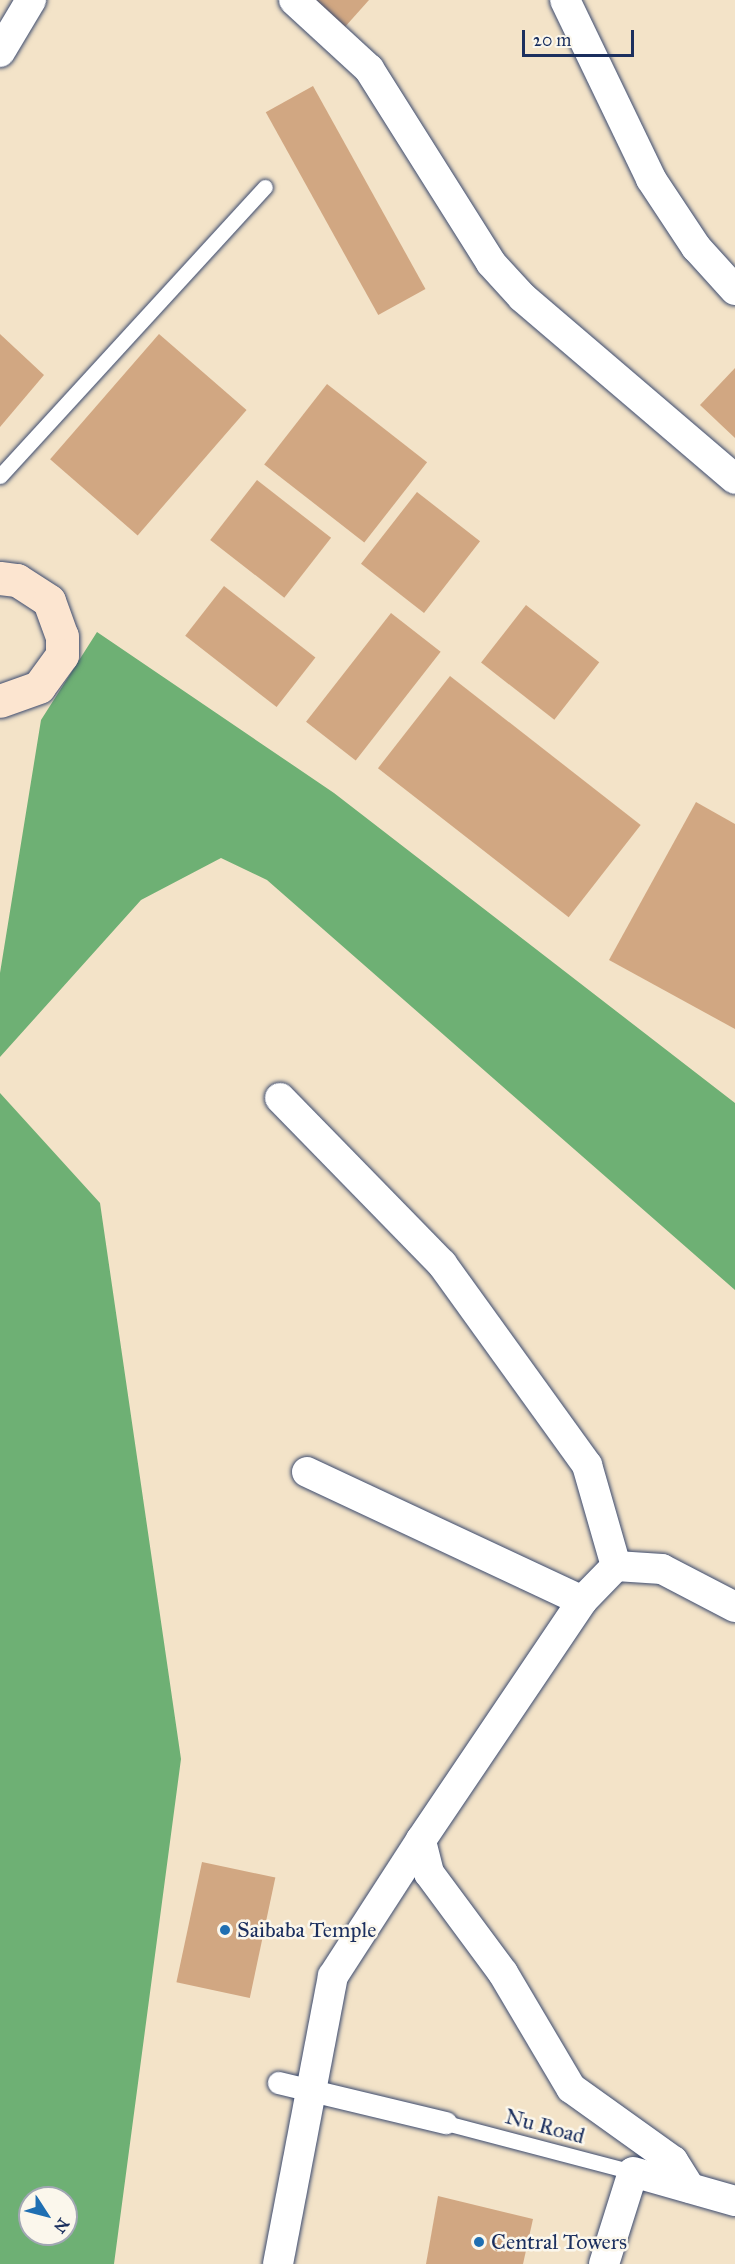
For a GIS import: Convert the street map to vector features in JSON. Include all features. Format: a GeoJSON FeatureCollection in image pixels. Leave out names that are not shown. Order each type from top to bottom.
{"type":"FeatureCollection","features":[{"type":"Feature","properties":{"kind":"main road"},"geometry":{"type":"LineString","coordinates":[[0,578],[25,584],[48,601],[62,636],[62,655],[46,680],[23,698],[1,710]]}},
{"type":"Feature","properties":{"kind":"street"},"geometry":{"type":"LineString","coordinates":[[0,52],[31,0]]}},
{"type":"Feature","properties":{"kind":"street"},"geometry":{"type":"LineString","coordinates":[[294,0],[369,69],[491,263],[562,335],[735,479]]}},
{"type":"Feature","properties":{"kind":"street"},"geometry":{"type":"LineString","coordinates":[[565,0],[651,179],[696,247],[735,290]]}},
{"type":"Feature","properties":{"kind":"street"},"geometry":{"type":"LineString","coordinates":[[280,1098],[442,1264],[587,1465],[616,1566]]}},
{"type":"Feature","properties":{"kind":"street"},"geometry":{"type":"LineString","coordinates":[[307,1472],[582,1601]]}},
{"type":"Feature","properties":{"kind":"street"},"geometry":{"type":"LineString","coordinates":[[278,2264],[309,2088],[333,1976],[421,1840],[582,1601],[616,1566],[662,1569],[735,1607]]}},
{"type":"Feature","properties":{"kind":"street"},"geometry":{"type":"LineString","coordinates":[[421,1840],[429,1873],[503,1973],[572,2088],[673,2161],[690,2188]]}},
{"type":"Feature","properties":{"kind":"street"},"geometry":{"type":"LineString","coordinates":[[279,2083],[309,2088],[446,2123]]}},
{"type":"Feature","properties":{"kind":"street"},"geometry":{"type":"LineString","coordinates":[[604,2264],[633,2172],[735,2201]]}},
{"type":"Feature","properties":{"kind":"lane"},"geometry":{"type":"LineString","coordinates":[[0,476],[265,188]]}},
{"type":"Feature","properties":{"kind":"lane","name":"Nu Road"},"geometry":{"type":"LineString","coordinates":[[446,2123],[633,2172]]}},
{"type":"Feature","properties":{"kind":"green space"},"geometry":{"type":"Polygon","coordinates":[[[97,632],[334,793],[735,1103],[735,1290],[267,880],[221,858],[141,900],[0,1057],[0,973],[41,720],[97,632]]]}},
{"type":"Feature","properties":{"kind":"green space"},"geometry":{"type":"Polygon","coordinates":[[[0,1093],[100,1203],[181,1759],[114,2264],[0,2264],[0,1093]]]}},
{"type":"Feature","properties":{"kind":"building"},"geometry":{"type":"Polygon","coordinates":[[[313,0],[369,0],[344,28],[313,0]]]}},
{"type":"Feature","properties":{"kind":"building"},"geometry":{"type":"Polygon","coordinates":[[[313,86],[425,289],[378,315],[266,112],[313,86]]]}},
{"type":"Feature","properties":{"kind":"building"},"geometry":{"type":"Polygon","coordinates":[[[0,334],[44,375],[0,427],[0,334]]]}},
{"type":"Feature","properties":{"kind":"building"},"geometry":{"type":"Polygon","coordinates":[[[159,334],[247,410],[138,535],[50,459],[159,334]]]}},
{"type":"Feature","properties":{"kind":"building"},"geometry":{"type":"Polygon","coordinates":[[[735,368],[735,438],[700,405],[735,368]]]}},
{"type":"Feature","properties":{"kind":"building"},"geometry":{"type":"Polygon","coordinates":[[[327,384],[427,462],[364,543],[264,464],[327,384]]]}},
{"type":"Feature","properties":{"kind":"building"},"geometry":{"type":"Polygon","coordinates":[[[257,480],[331,538],[284,598],[210,540],[257,480]]]}},
{"type":"Feature","properties":{"kind":"building"},"geometry":{"type":"Polygon","coordinates":[[[417,492],[480,541],[424,613],[361,564],[417,492]]]}},
{"type":"Feature","properties":{"kind":"building"},"geometry":{"type":"Polygon","coordinates":[[[224,586],[315,657],[277,707],[185,636],[224,586]]]}},
{"type":"Feature","properties":{"kind":"building"},"geometry":{"type":"Polygon","coordinates":[[[526,605],[599,662],[554,720],[481,663],[526,605]]]}},
{"type":"Feature","properties":{"kind":"building"},"geometry":{"type":"Polygon","coordinates":[[[391,613],[441,652],[356,761],[306,722],[391,613]]]}},
{"type":"Feature","properties":{"kind":"building"},"geometry":{"type":"Polygon","coordinates":[[[450,676],[641,825],[569,917],[378,768],[450,676]]]}},
{"type":"Feature","properties":{"kind":"building"},"geometry":{"type":"Polygon","coordinates":[[[696,802],[735,824],[735,1029],[609,960],[696,802]]]}},
{"type":"Feature","properties":{"kind":"building","name":"Saibaba Temple"},"geometry":{"type":"Polygon","coordinates":[[[202,1862],[275,1878],[250,1998],[176,1982],[202,1862]]]}},
{"type":"Feature","properties":{"kind":"building","name":"Central Towers"},"geometry":{"type":"Polygon","coordinates":[[[438,2196],[533,2219],[523,2264],[426,2264],[438,2196]]]}},
{"type":"Feature","properties":{"kind":"place","name":"Saibaba Temple"},"geometry":{"type":"Point","coordinates":[225,1930]}},
{"type":"Feature","properties":{"kind":"place","name":"Central Towers"},"geometry":{"type":"Point","coordinates":[479,2242]}}]}
